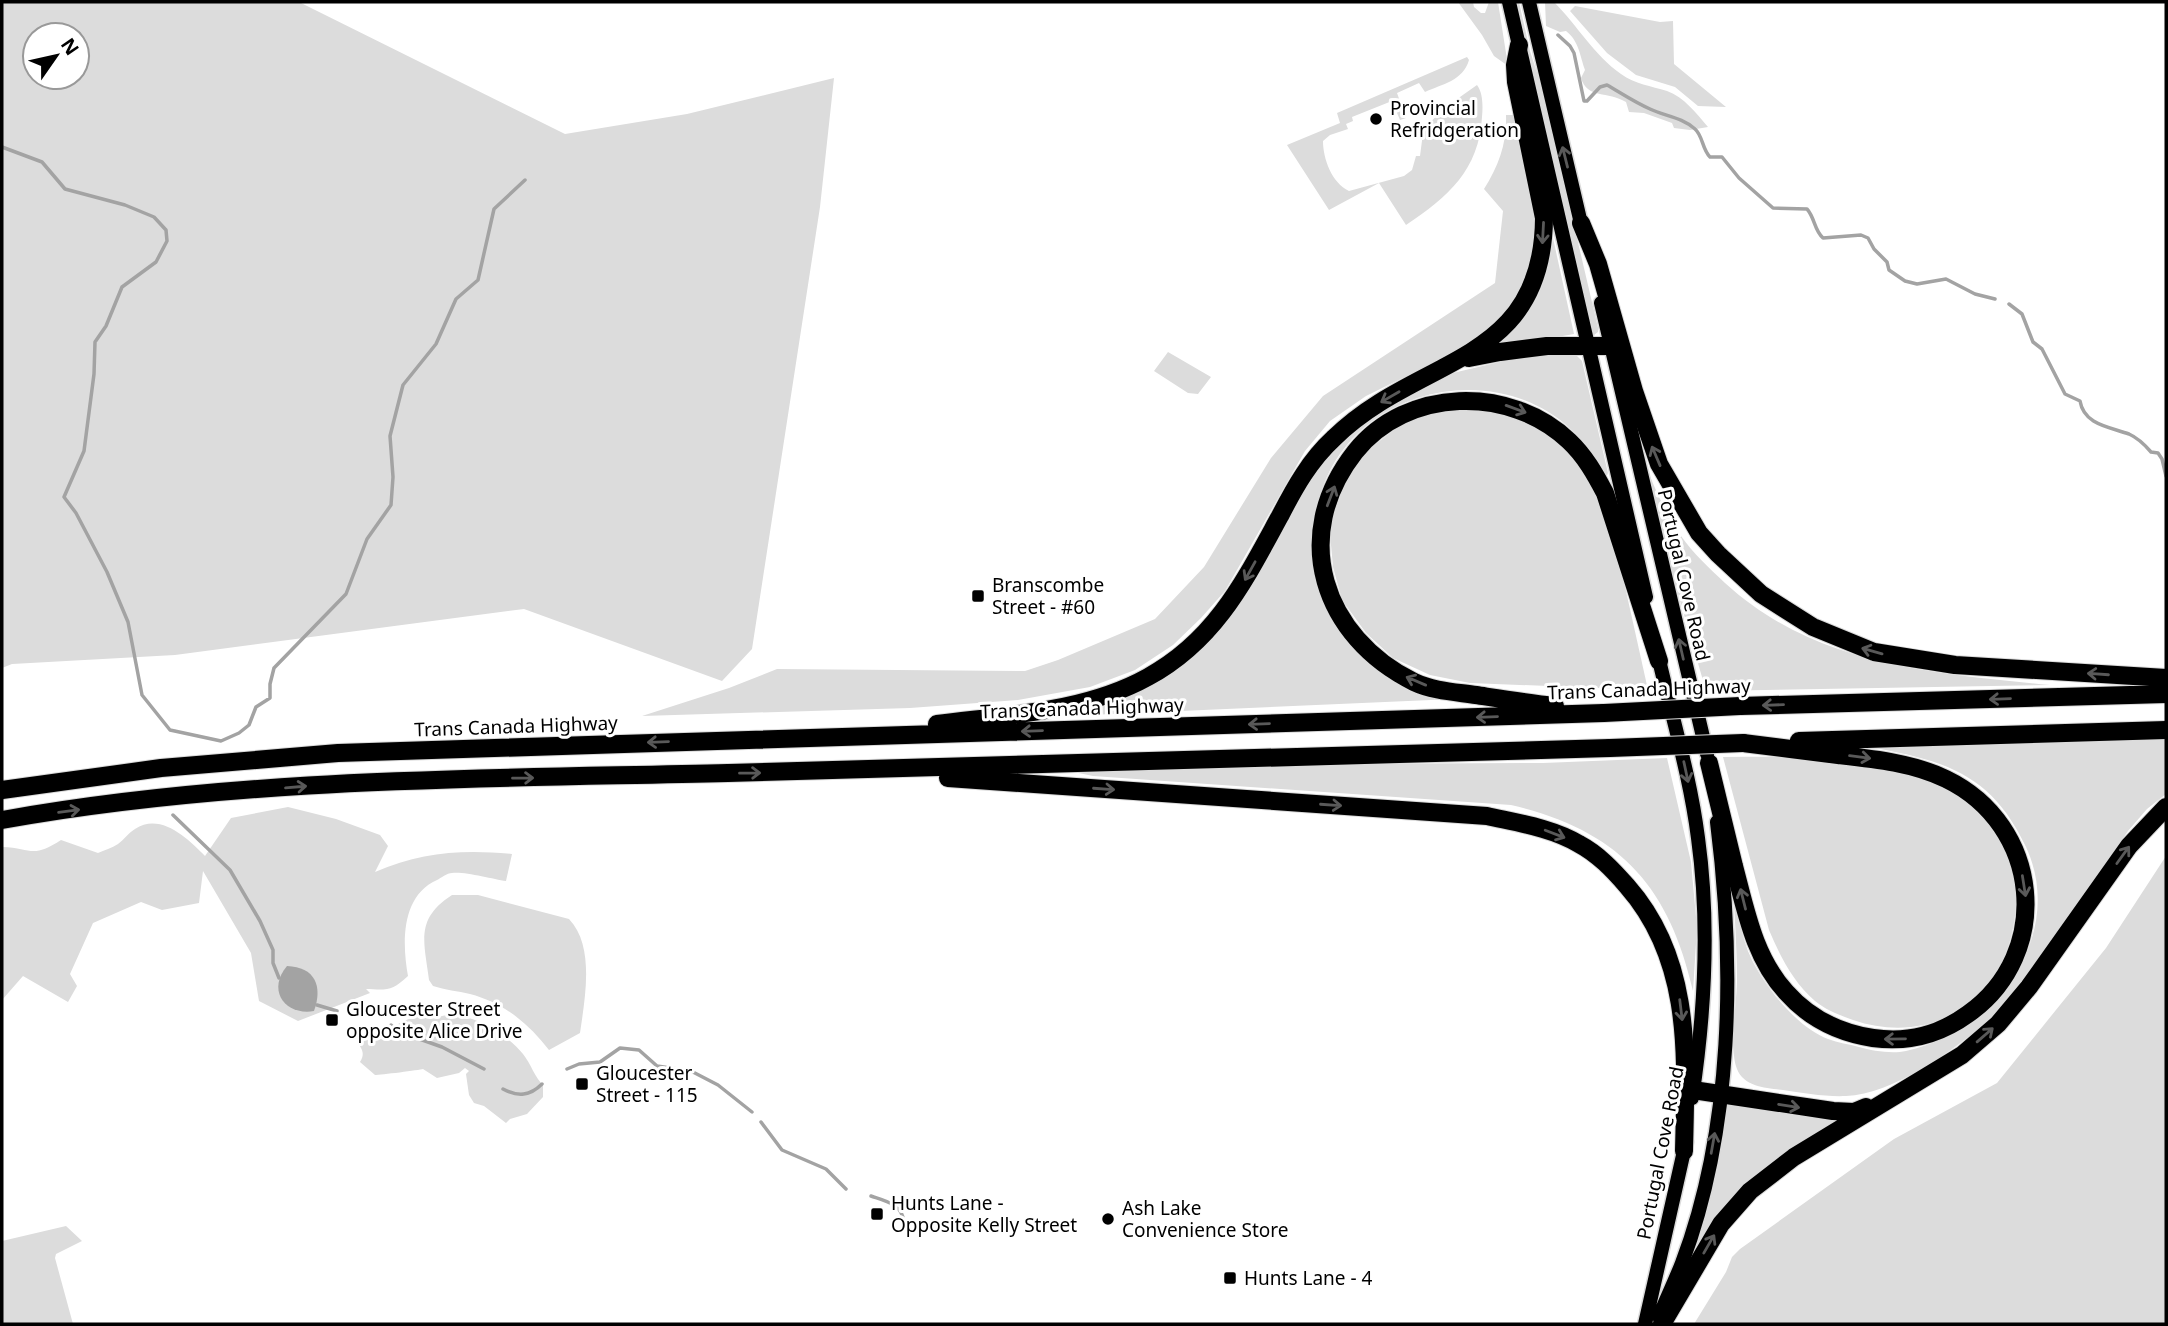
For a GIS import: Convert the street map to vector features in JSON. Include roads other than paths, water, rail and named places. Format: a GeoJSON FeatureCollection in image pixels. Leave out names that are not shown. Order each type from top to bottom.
{"type":"FeatureCollection","features":[{"type":"Feature","properties":{"kind":"highway"},"geometry":{"type":"LineString","coordinates":[[837,737],[1041,710],[1102,696],[1148,677],[1185,652],[1216,623],[1240,589],[1303,473],[1333,438],[1363,413],[1478,348],[1504,328],[1530,295],[1539,270],[1544,218],[1516,82],[1518,46]]}},
{"type":"Feature","properties":{"kind":"highway"},"geometry":{"type":"LineString","coordinates":[[1581,223],[1598,264],[1634,391],[1659,464],[1699,533],[1731,568],[1761,594],[1813,627],[1874,652],[1955,665],[2166,678]]}},
{"type":"Feature","properties":{"kind":"highway"},"geometry":{"type":"LineString","coordinates":[[1449,363],[1500,352],[1547,346],[1611,346]]}},
{"type":"Feature","properties":{"kind":"highway"},"geometry":{"type":"LineString","coordinates":[[1604,713],[1440,690],[1417,683],[1390,668],[1361,644],[1341,619],[1326,587],[1321,550],[1323,516],[1336,482],[1356,452],[1369,439],[1402,416],[1430,405],[1458,401],[1500,403],[1526,412],[1552,427],[1581,454],[1605,493],[1659,661]]}},
{"type":"Feature","properties":{"kind":"highway","name":"Trans Canada Highway"},"geometry":{"type":"LineString","coordinates":[[2,790],[161,768],[338,752],[2166,694]]}},
{"type":"Feature","properties":{"kind":"highway"},"geometry":{"type":"LineString","coordinates":[[2,820],[163,798],[308,786],[473,779],[2166,730]]}},
{"type":"Feature","properties":{"kind":"highway"},"geometry":{"type":"LineString","coordinates":[[1709,763],[1751,934],[1766,965],[1786,992],[1813,1016],[1850,1034],[1888,1040],[1922,1038],[1954,1024],[1986,1002],[2008,974],[2020,946],[2026,919],[2025,888],[2017,854],[2000,824],[1978,799],[1947,779],[1916,767],[1743,743]]}},
{"type":"Feature","properties":{"kind":"highway"},"geometry":{"type":"LineString","coordinates":[[840,770],[1488,816],[1540,828],[1580,844],[1609,865],[1637,897],[1657,929],[1672,964],[1680,1000],[1686,1055],[1684,1151]]}},
{"type":"Feature","properties":{"kind":"highway"},"geometry":{"type":"LineString","coordinates":[[1662,1324],[1721,1224],[1751,1191],[1794,1157],[1962,1055],[1998,1024],[2029,987],[2129,846],[2166,807]]}},
{"type":"Feature","properties":{"kind":"highway"},"geometry":{"type":"LineString","coordinates":[[1693,1090],[1802,1108],[1854,1112],[1898,1094]]}},
{"type":"Feature","properties":{"kind":"main road","name":"Portugal Cove Road"},"geometry":{"type":"LineString","coordinates":[[1509,2],[1659,661],[1687,771],[1698,839],[1704,902],[1705,981],[1684,1151],[1645,1324]]}},
{"type":"Feature","properties":{"kind":"main road","name":"Portugal Cove Road"},"geometry":{"type":"LineString","coordinates":[[1528,2],[1709,763],[1721,858],[1726,992],[1721,1095],[1699,1208],[1682,1262],[1655,1324]]}},
{"type":"Feature","properties":{"kind":"main road"},"geometry":{"type":"LineString","coordinates":[[1536,2],[1539,43]]}},
{"type":"Feature","properties":{"kind":"waterway"},"geometry":{"type":"LineString","coordinates":[[1558,35],[1574,53],[1584,101],[1600,87],[1607,85],[1644,106],[1684,122],[1698,132],[1710,157],[1722,157],[1739,178],[1773,208],[1807,209],[1823,238],[1861,235],[1868,238],[1874,249],[1887,262],[1889,270],[1905,281],[1917,284],[1946,279],[1975,294],[1995,299]]}},
{"type":"Feature","properties":{"kind":"waterway"},"geometry":{"type":"LineString","coordinates":[[2,147],[42,162],[65,189],[125,205],[154,217],[166,230],[167,241],[156,262],[122,287],[106,326],[95,342],[94,374],[84,451],[64,497],[76,513],[107,572],[128,622],[142,695],[170,730],[221,741],[249,725],[256,707],[270,698],[274,668],[346,594],[367,539],[391,505],[393,477],[390,436],[403,385],[436,344],[456,299],[478,280],[494,209],[525,180]]}},
{"type":"Feature","properties":{"kind":"waterway"},"geometry":{"type":"LineString","coordinates":[[2009,304],[2022,314],[2033,342],[2042,349],[2065,394],[2080,401],[2082,409],[2092,420],[2132,436],[2151,452],[2158,453],[2166,476]]}},
{"type":"Feature","properties":{"kind":"waterway"},"geometry":{"type":"LineString","coordinates":[[173,815],[230,870],[260,921],[273,950],[273,963],[279,978]]}},
{"type":"Feature","properties":{"kind":"waterway"},"geometry":{"type":"LineString","coordinates":[[317,1005],[337,1011]]}},
{"type":"Feature","properties":{"kind":"waterway"},"geometry":{"type":"LineString","coordinates":[[391,1025],[397,1031],[442,1047],[484,1069]]}},
{"type":"Feature","properties":{"kind":"waterway"},"geometry":{"type":"LineString","coordinates":[[567,1069],[579,1064],[600,1062],[620,1048],[639,1050],[657,1066],[691,1071],[718,1085],[752,1112]]}},
{"type":"Feature","properties":{"kind":"waterway"},"geometry":{"type":"LineString","coordinates":[[503,1089],[524,1094],[542,1084]]}},
{"type":"Feature","properties":{"kind":"waterway"},"geometry":{"type":"LineString","coordinates":[[761,1122],[782,1150],[826,1169],[846,1189]]}},
{"type":"Feature","properties":{"kind":"waterway"},"geometry":{"type":"LineString","coordinates":[[871,1196],[897,1207],[904,1222]]}},
{"type":"Feature","properties":{"kind":"place","name":"Provincial Refridgeration"},"geometry":{"type":"Point","coordinates":[1376,119]}},
{"type":"Feature","properties":{"kind":"place","name":"Branscombe Street - #60"},"geometry":{"type":"Point","coordinates":[978,596]}},
{"type":"Feature","properties":{"kind":"place","name":"Gloucester Street opposite Alice Drive"},"geometry":{"type":"Point","coordinates":[332,1020]}},
{"type":"Feature","properties":{"kind":"place","name":"Gloucester Street - 115"},"geometry":{"type":"Point","coordinates":[582,1084]}},
{"type":"Feature","properties":{"kind":"place","name":"Hunts Lane - Opposite Kelly Street"},"geometry":{"type":"Point","coordinates":[877,1214]}},
{"type":"Feature","properties":{"kind":"place","name":"Ash Lake Convenience Store"},"geometry":{"type":"Point","coordinates":[1108,1219]}},
{"type":"Feature","properties":{"kind":"place","name":"Hunts Lane - 4"},"geometry":{"type":"Point","coordinates":[1230,1278]}}]}
